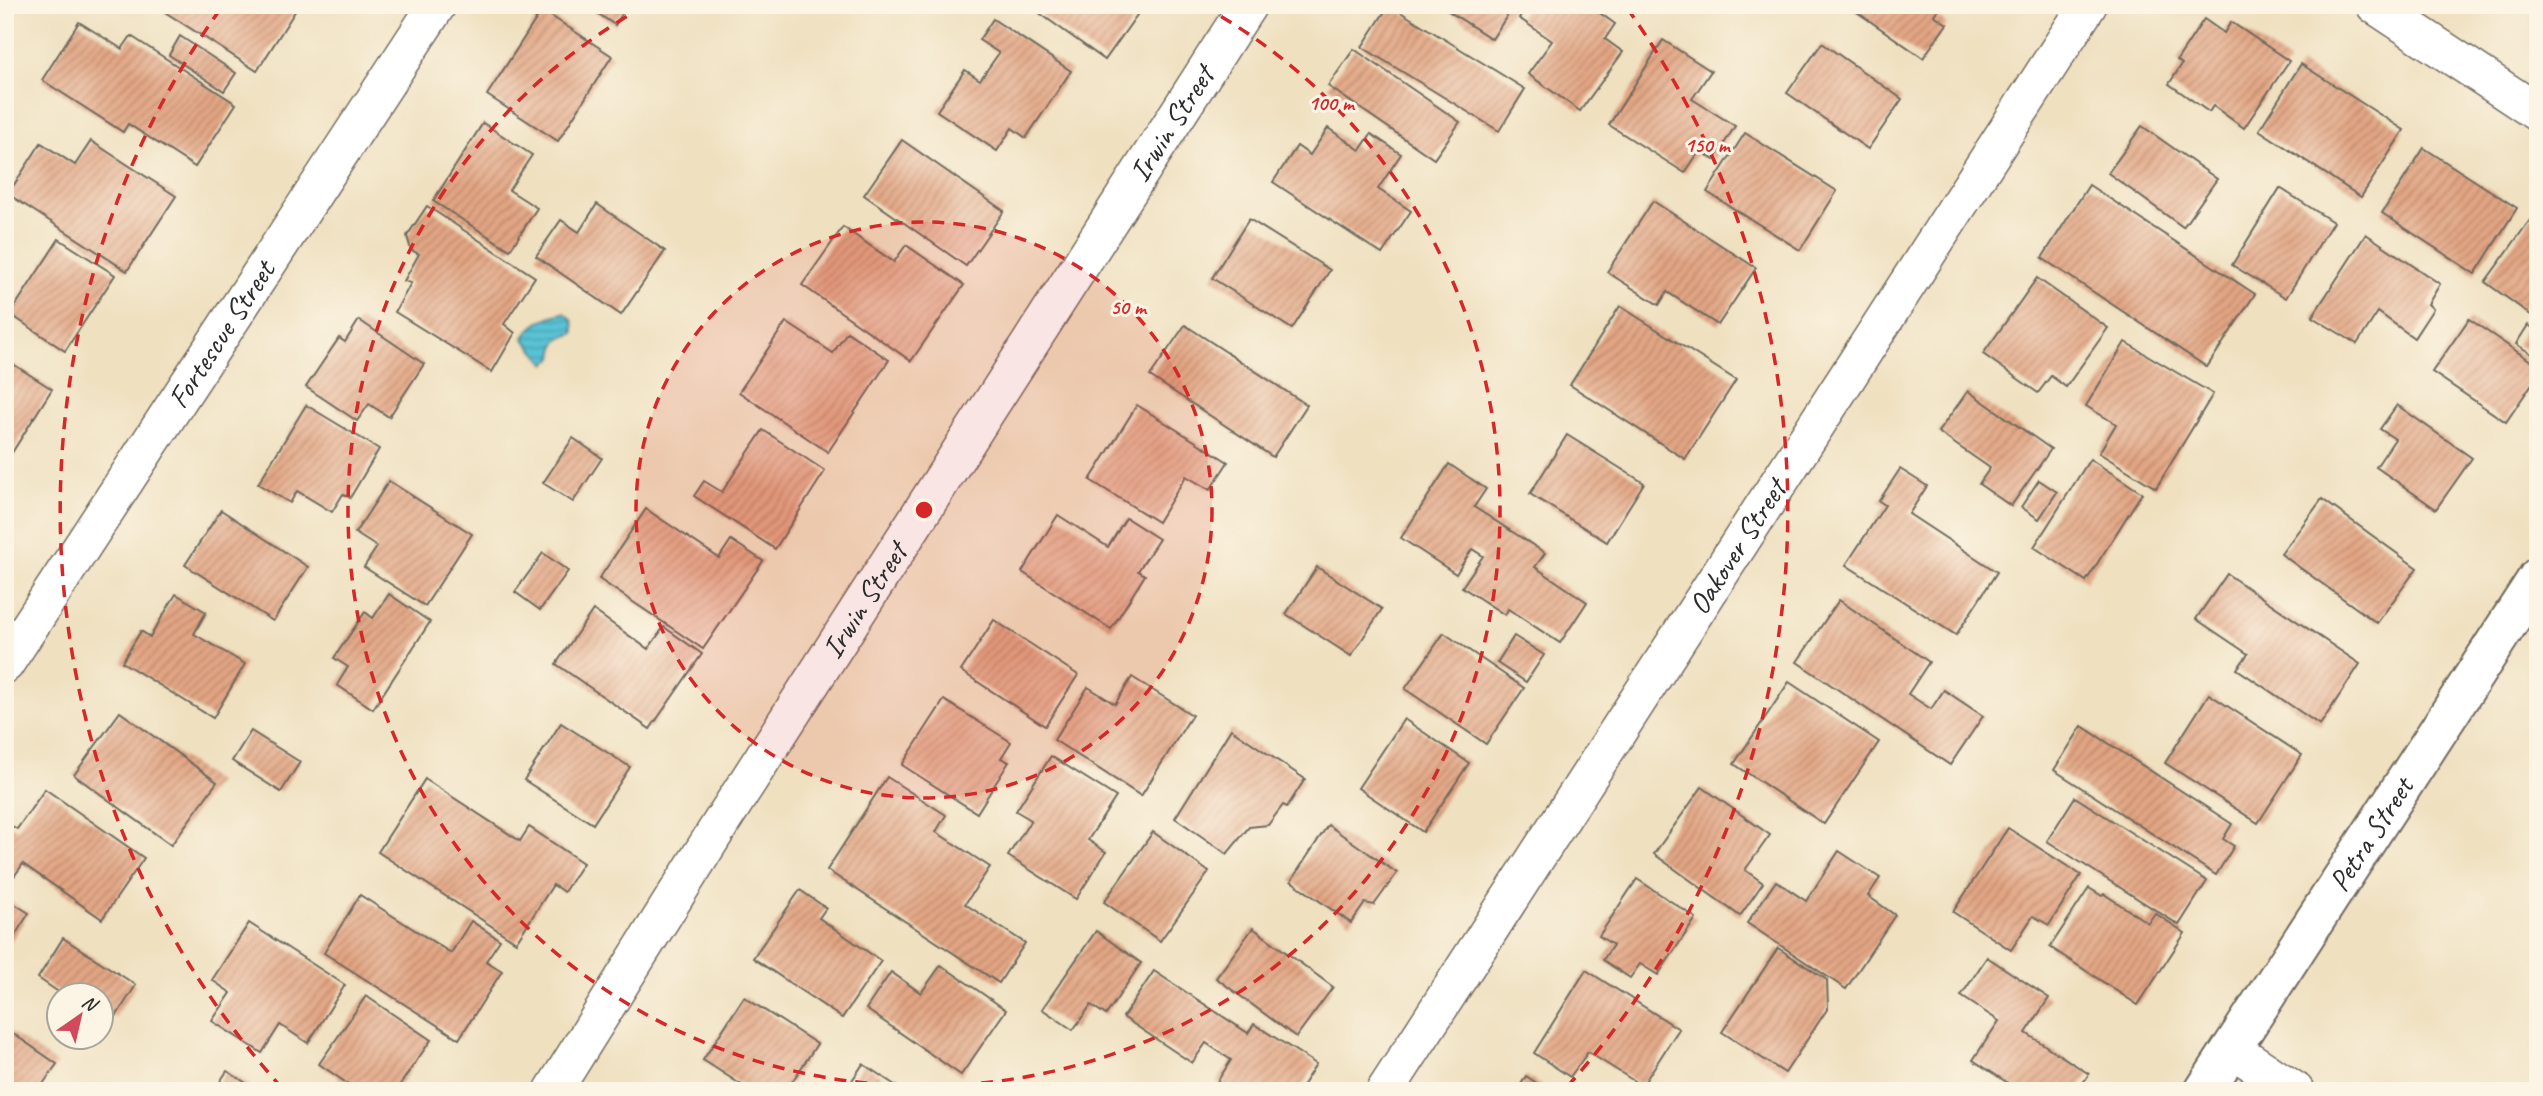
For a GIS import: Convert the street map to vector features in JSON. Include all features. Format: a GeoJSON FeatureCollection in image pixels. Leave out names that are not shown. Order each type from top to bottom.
{"type":"FeatureCollection","features":[{"type":"Feature","properties":{"kind":"street","name":"Fortescue Street"},"geometry":{"type":"LineString","coordinates":[[5,664],[437,5]]}},
{"type":"Feature","properties":{"kind":"street","name":"Irwin Street"},"geometry":{"type":"LineString","coordinates":[[552,1091],[721,822],[1248,5]]}},
{"type":"Feature","properties":{"kind":"street","name":"Oakover Street"},"geometry":{"type":"LineString","coordinates":[[1385,1091],[2088,5]]}},
{"type":"Feature","properties":{"kind":"street"},"geometry":{"type":"LineString","coordinates":[[2375,5],[2538,113]]}},
{"type":"Feature","properties":{"kind":"street","name":"Petra Street"},"geometry":{"type":"LineString","coordinates":[[2204,1091],[2538,577]]}},
{"type":"Feature","properties":{"kind":"street"},"geometry":{"type":"LineString","coordinates":[[2232,1049],[2295,1091]]}},
{"type":"Feature","properties":{"kind":"water"},"geometry":{"type":"Polygon","coordinates":[[[564,313],[572,321],[574,333],[558,340],[553,357],[546,364],[524,338],[541,321],[564,313]]]}},
{"type":"Feature","properties":{"kind":"building"},"geometry":{"type":"Polygon","coordinates":[[[154,5],[299,5],[257,71],[154,5]]]}},
{"type":"Feature","properties":{"kind":"building"},"geometry":{"type":"Polygon","coordinates":[[[585,5],[628,5],[615,25],[585,5]]]}},
{"type":"Feature","properties":{"kind":"building"},"geometry":{"type":"Polygon","coordinates":[[[1144,5],[1105,60],[1031,7],[1144,5]]]}},
{"type":"Feature","properties":{"kind":"building"},"geometry":{"type":"Polygon","coordinates":[[[1389,5],[1525,89],[1499,131],[1362,47],[1389,5]]]}},
{"type":"Feature","properties":{"kind":"building"},"geometry":{"type":"Polygon","coordinates":[[[1439,5],[1514,5],[1492,39],[1439,5]]]}},
{"type":"Feature","properties":{"kind":"building"},"geometry":{"type":"Polygon","coordinates":[[[1528,5],[1589,5],[1615,24],[1605,39],[1623,52],[1580,111],[1528,74],[1552,41],[1519,18],[1528,5]]]}},
{"type":"Feature","properties":{"kind":"building"},"geometry":{"type":"Polygon","coordinates":[[[1847,5],[1941,5],[1934,15],[1947,24],[1923,58],[1847,5]]]}},
{"type":"Feature","properties":{"kind":"building"},"geometry":{"type":"Polygon","coordinates":[[[542,10],[612,56],[558,141],[487,95],[542,10]]]}},
{"type":"Feature","properties":{"kind":"building"},"geometry":{"type":"Polygon","coordinates":[[[993,19],[1071,71],[1026,138],[1012,128],[997,151],[937,111],[965,70],[980,80],[999,53],[979,40],[993,19]]]}},
{"type":"Feature","properties":{"kind":"building"},"geometry":{"type":"Polygon","coordinates":[[[2204,19],[2224,33],[2231,22],[2289,61],[2244,128],[2213,106],[2209,112],[2169,84],[2182,64],[2177,60],[2204,19]]]}},
{"type":"Feature","properties":{"kind":"building"},"geometry":{"type":"Polygon","coordinates":[[[79,22],[122,49],[131,36],[236,104],[195,167],[128,124],[123,132],[42,80],[79,22]]]}},
{"type":"Feature","properties":{"kind":"building"},"geometry":{"type":"Polygon","coordinates":[[[180,36],[236,73],[224,91],[169,55],[180,36]]]}},
{"type":"Feature","properties":{"kind":"building"},"geometry":{"type":"Polygon","coordinates":[[[1663,40],[1711,71],[1692,99],[1735,126],[1714,160],[1700,150],[1685,173],[1609,125],[1663,40]]]}},
{"type":"Feature","properties":{"kind":"building"},"geometry":{"type":"Polygon","coordinates":[[[1822,43],[1902,99],[1868,149],[1787,93],[1822,43]]]}},
{"type":"Feature","properties":{"kind":"building"},"geometry":{"type":"Polygon","coordinates":[[[1354,49],[1460,122],[1434,159],[1328,86],[1354,49]]]}},
{"type":"Feature","properties":{"kind":"building"},"geometry":{"type":"Polygon","coordinates":[[[2301,64],[2404,130],[2361,197],[2259,130],[2301,64]]]}},
{"type":"Feature","properties":{"kind":"building"},"geometry":{"type":"Polygon","coordinates":[[[483,123],[532,155],[509,190],[537,208],[510,250],[433,201],[483,123]]]}},
{"type":"Feature","properties":{"kind":"building"},"geometry":{"type":"Polygon","coordinates":[[[2142,126],[2217,179],[2183,227],[2108,173],[2142,126]]]}},
{"type":"Feature","properties":{"kind":"building"},"geometry":{"type":"Polygon","coordinates":[[[1328,128],[1360,150],[1371,134],[1401,154],[1378,189],[1411,211],[1382,254],[1273,182],[1297,146],[1310,155],[1328,128]]]}},
{"type":"Feature","properties":{"kind":"building"},"geometry":{"type":"Polygon","coordinates":[[[1745,133],[1837,191],[1800,250],[1707,192],[1745,133]]]}},
{"type":"Feature","properties":{"kind":"building"},"geometry":{"type":"Polygon","coordinates":[[[902,140],[1004,211],[966,266],[864,195],[902,140]]]}},
{"type":"Feature","properties":{"kind":"building"},"geometry":{"type":"Polygon","coordinates":[[[91,141],[176,196],[127,271],[8,194],[41,143],[75,165],[91,141]]]}},
{"type":"Feature","properties":{"kind":"building"},"geometry":{"type":"Polygon","coordinates":[[[2424,148],[2517,208],[2475,274],[2382,213],[2424,148]]]}},
{"type":"Feature","properties":{"kind":"building"},"geometry":{"type":"Polygon","coordinates":[[[2089,185],[2255,294],[2207,367],[2042,258],[2089,185]]]}},
{"type":"Feature","properties":{"kind":"building"},"geometry":{"type":"Polygon","coordinates":[[[2280,188],[2333,222],[2286,298],[2232,265],[2280,188]]]}},
{"type":"Feature","properties":{"kind":"building"},"geometry":{"type":"Polygon","coordinates":[[[1653,201],[1756,268],[1718,325],[1667,292],[1659,305],[1607,272],[1653,201]]]}},
{"type":"Feature","properties":{"kind":"building"},"geometry":{"type":"Polygon","coordinates":[[[597,204],[665,251],[621,315],[536,256],[561,220],[579,232],[597,204]]]}},
{"type":"Feature","properties":{"kind":"building"},"geometry":{"type":"Polygon","coordinates":[[[427,206],[535,277],[504,324],[515,333],[492,372],[395,312],[411,283],[404,281],[419,254],[411,250],[407,236],[427,206]]]}},
{"type":"Feature","properties":{"kind":"building"},"geometry":{"type":"Polygon","coordinates":[[[2538,209],[2538,320],[2485,282],[2538,209]]]}},
{"type":"Feature","properties":{"kind":"building"},"geometry":{"type":"Polygon","coordinates":[[[1249,219],[1330,270],[1292,329],[1212,278],[1249,219]]]}},
{"type":"Feature","properties":{"kind":"building"},"geometry":{"type":"Polygon","coordinates":[[[843,227],[894,262],[906,245],[964,285],[911,361],[802,285],[843,227]]]}},
{"type":"Feature","properties":{"kind":"building"},"geometry":{"type":"Polygon","coordinates":[[[2366,234],[2440,284],[2428,304],[2433,309],[2414,338],[2378,312],[2357,344],[2312,317],[2366,234]]]}},
{"type":"Feature","properties":{"kind":"building"},"geometry":{"type":"Polygon","coordinates":[[[59,239],[115,275],[65,351],[10,314],[59,239]]]}},
{"type":"Feature","properties":{"kind":"building"},"geometry":{"type":"Polygon","coordinates":[[[2037,278],[2108,328],[2066,387],[2051,376],[2038,393],[1983,354],[2037,278]]]}},
{"type":"Feature","properties":{"kind":"building"},"geometry":{"type":"Polygon","coordinates":[[[1620,306],[1736,380],[1685,459],[1570,385],[1620,306]]]}},
{"type":"Feature","properties":{"kind":"building"},"geometry":{"type":"Polygon","coordinates":[[[2469,319],[2538,366],[2538,375],[2506,422],[2432,372],[2469,319]]]}},
{"type":"Feature","properties":{"kind":"building"},"geometry":{"type":"Polygon","coordinates":[[[359,320],[424,364],[389,417],[369,404],[357,421],[306,387],[339,338],[345,342],[359,320]]]}},
{"type":"Feature","properties":{"kind":"building"},"geometry":{"type":"Polygon","coordinates":[[[786,322],[833,353],[847,332],[889,360],[828,452],[739,392],[786,322]]]}},
{"type":"Feature","properties":{"kind":"building"},"geometry":{"type":"Polygon","coordinates":[[[1185,325],[1307,405],[1273,457],[1150,376],[1185,325]]]}},
{"type":"Feature","properties":{"kind":"building"},"geometry":{"type":"Polygon","coordinates":[[[2528,325],[2538,331],[2538,358],[2516,344],[2528,325]]]}},
{"type":"Feature","properties":{"kind":"building"},"geometry":{"type":"Polygon","coordinates":[[[2125,342],[2213,394],[2156,488],[2099,453],[2116,424],[2086,406],[2125,342]]]}},
{"type":"Feature","properties":{"kind":"building"},"geometry":{"type":"Polygon","coordinates":[[[5,359],[52,389],[8,459],[5,457],[5,359]]]}},
{"type":"Feature","properties":{"kind":"building"},"geometry":{"type":"Polygon","coordinates":[[[1968,391],[2051,449],[2011,506],[1979,484],[1990,468],[1938,432],[1968,391]]]}},
{"type":"Feature","properties":{"kind":"building"},"geometry":{"type":"Polygon","coordinates":[[[306,405],[379,449],[350,498],[343,494],[332,512],[297,491],[290,503],[258,484],[306,405]]]}},
{"type":"Feature","properties":{"kind":"building"},"geometry":{"type":"Polygon","coordinates":[[[1137,405],[1228,462],[1210,490],[1186,476],[1158,522],[1090,480],[1137,405]]]}},
{"type":"Feature","properties":{"kind":"building"},"geometry":{"type":"Polygon","coordinates":[[[2397,405],[2472,458],[2436,509],[2376,467],[2395,439],[2380,429],[2397,405]]]}},
{"type":"Feature","properties":{"kind":"building"},"geometry":{"type":"Polygon","coordinates":[[[763,430],[825,471],[775,549],[694,496],[704,481],[722,492],[763,430]]]}},
{"type":"Feature","properties":{"kind":"building"},"geometry":{"type":"Polygon","coordinates":[[[1567,435],[1644,483],[1607,542],[1530,494],[1567,435]]]}},
{"type":"Feature","properties":{"kind":"building"},"geometry":{"type":"Polygon","coordinates":[[[573,438],[602,458],[573,502],[543,483],[573,438]]]}},
{"type":"Feature","properties":{"kind":"building"},"geometry":{"type":"Polygon","coordinates":[[[2090,459],[2142,493],[2086,581],[2034,547],[2090,459]]]}},
{"type":"Feature","properties":{"kind":"building"},"geometry":{"type":"Polygon","coordinates":[[[1449,464],[1486,489],[1474,507],[1545,553],[1535,567],[1587,602],[1560,643],[1508,609],[1505,615],[1462,587],[1483,556],[1472,549],[1456,574],[1401,538],[1449,464]]]}},
{"type":"Feature","properties":{"kind":"building"},"geometry":{"type":"Polygon","coordinates":[[[1900,469],[1927,486],[1909,514],[1997,572],[1956,635],[1846,565],[1885,505],[1879,501],[1900,469]]]}},
{"type":"Feature","properties":{"kind":"building"},"geometry":{"type":"Polygon","coordinates":[[[2039,480],[2057,492],[2039,519],[2021,507],[2039,480]]]}},
{"type":"Feature","properties":{"kind":"building"},"geometry":{"type":"Polygon","coordinates":[[[389,481],[472,534],[425,606],[364,567],[377,547],[355,533],[389,481]]]}},
{"type":"Feature","properties":{"kind":"building"},"geometry":{"type":"Polygon","coordinates":[[[2322,499],[2417,568],[2377,623],[2281,554],[2322,499]]]}},
{"type":"Feature","properties":{"kind":"building"},"geometry":{"type":"Polygon","coordinates":[[[646,509],[719,558],[731,540],[763,561],[703,649],[599,579],[646,509]]]}},
{"type":"Feature","properties":{"kind":"building"},"geometry":{"type":"Polygon","coordinates":[[[221,510],[308,567],[273,621],[185,565],[221,510]]]}},
{"type":"Feature","properties":{"kind":"building"},"geometry":{"type":"Polygon","coordinates":[[[1058,515],[1108,547],[1126,518],[1159,539],[1138,571],[1145,575],[1111,629],[1022,572],[1058,515]]]}},
{"type":"Feature","properties":{"kind":"building"},"geometry":{"type":"Polygon","coordinates":[[[543,553],[568,571],[540,610],[515,592],[543,553]]]}},
{"type":"Feature","properties":{"kind":"building"},"geometry":{"type":"Polygon","coordinates":[[[1317,567],[1382,609],[1351,656],[1286,614],[1317,567]]]}},
{"type":"Feature","properties":{"kind":"building"},"geometry":{"type":"Polygon","coordinates":[[[2227,574],[2360,664],[2320,725],[2237,669],[2248,654],[2196,619],[2227,574]]]}},
{"type":"Feature","properties":{"kind":"building"},"geometry":{"type":"Polygon","coordinates":[[[176,594],[206,612],[194,634],[245,664],[213,718],[122,662],[141,631],[150,637],[176,594]]]}},
{"type":"Feature","properties":{"kind":"building"},"geometry":{"type":"Polygon","coordinates":[[[389,594],[430,622],[373,709],[337,685],[348,667],[334,658],[365,612],[373,618],[389,594]]]}},
{"type":"Feature","properties":{"kind":"building"},"geometry":{"type":"Polygon","coordinates":[[[1839,600],[1929,662],[1908,694],[1931,709],[1944,690],[1983,716],[1950,765],[1797,662],[1839,600]]]}},
{"type":"Feature","properties":{"kind":"building"},"geometry":{"type":"Polygon","coordinates":[[[593,610],[648,649],[664,627],[702,654],[650,729],[556,664],[593,610]]]}},
{"type":"Feature","properties":{"kind":"building"},"geometry":{"type":"Polygon","coordinates":[[[994,620],[1078,675],[1045,726],[961,671],[994,620]]]}},
{"type":"Feature","properties":{"kind":"building"},"geometry":{"type":"Polygon","coordinates":[[[1444,633],[1524,688],[1486,744],[1405,689],[1444,633]]]}},
{"type":"Feature","properties":{"kind":"building"},"geometry":{"type":"Polygon","coordinates":[[[1514,636],[1544,655],[1526,682],[1497,663],[1514,636]]]}},
{"type":"Feature","properties":{"kind":"building"},"geometry":{"type":"Polygon","coordinates":[[[1132,677],[1192,715],[1141,796],[1054,740],[1088,687],[1115,704],[1132,677]]]}},
{"type":"Feature","properties":{"kind":"building"},"geometry":{"type":"Polygon","coordinates":[[[1789,682],[1879,742],[1824,824],[1734,764],[1789,682]]]}},
{"type":"Feature","properties":{"kind":"building"},"geometry":{"type":"Polygon","coordinates":[[[2209,694],[2302,755],[2258,823],[2165,763],[2209,694]]]}},
{"type":"Feature","properties":{"kind":"building"},"geometry":{"type":"Polygon","coordinates":[[[944,700],[1011,742],[1001,758],[1009,762],[977,813],[902,765],[944,700]]]}},
{"type":"Feature","properties":{"kind":"building"},"geometry":{"type":"Polygon","coordinates":[[[120,712],[217,782],[171,845],[74,775],[120,712]]]}},
{"type":"Feature","properties":{"kind":"building"},"geometry":{"type":"Polygon","coordinates":[[[1404,719],[1469,763],[1423,832],[1358,788],[1404,719]]]}},
{"type":"Feature","properties":{"kind":"building"},"geometry":{"type":"Polygon","coordinates":[[[561,723],[630,767],[593,824],[524,780],[561,723]]]}},
{"type":"Feature","properties":{"kind":"building"},"geometry":{"type":"Polygon","coordinates":[[[2082,726],[2232,824],[2223,839],[2234,846],[2216,875],[2054,770],[2082,726]]]}},
{"type":"Feature","properties":{"kind":"building"},"geometry":{"type":"Polygon","coordinates":[[[1231,729],[1305,779],[1287,807],[1283,805],[1268,825],[1249,827],[1227,854],[1175,818],[1231,729]]]}},
{"type":"Feature","properties":{"kind":"building"},"geometry":{"type":"Polygon","coordinates":[[[251,731],[300,762],[281,792],[232,761],[251,731]]]}},
{"type":"Feature","properties":{"kind":"building"},"geometry":{"type":"Polygon","coordinates":[[[1051,756],[1116,797],[1088,840],[1106,852],[1076,899],[1008,856],[1031,820],[1016,811],[1051,756]]]}},
{"type":"Feature","properties":{"kind":"building"},"geometry":{"type":"Polygon","coordinates":[[[887,777],[946,815],[936,832],[990,867],[965,904],[1025,943],[999,983],[827,870],[887,777]]]}},
{"type":"Feature","properties":{"kind":"building"},"geometry":{"type":"Polygon","coordinates":[[[425,779],[520,841],[529,827],[583,863],[564,892],[553,885],[516,942],[378,852],[425,779]]]}},
{"type":"Feature","properties":{"kind":"building"},"geometry":{"type":"Polygon","coordinates":[[[1702,787],[1770,835],[1745,870],[1763,883],[1740,916],[1654,854],[1702,787]]]}},
{"type":"Feature","properties":{"kind":"building"},"geometry":{"type":"Polygon","coordinates":[[[45,789],[144,858],[102,919],[23,864],[5,889],[5,828],[8,824],[17,829],[45,789]]]}},
{"type":"Feature","properties":{"kind":"building"},"geometry":{"type":"Polygon","coordinates":[[[2075,797],[2207,881],[2179,925],[2047,841],[2075,797]]]}},
{"type":"Feature","properties":{"kind":"building"},"geometry":{"type":"Polygon","coordinates":[[[1328,825],[1397,873],[1374,905],[1365,903],[1351,923],[1291,881],[1328,825]]]}},
{"type":"Feature","properties":{"kind":"building"},"geometry":{"type":"Polygon","coordinates":[[[2008,828],[2081,875],[2049,925],[2033,916],[2011,950],[1953,912],[2008,828]]]}},
{"type":"Feature","properties":{"kind":"building"},"geometry":{"type":"Polygon","coordinates":[[[1153,832],[1209,872],[1160,941],[1104,902],[1153,832]]]}},
{"type":"Feature","properties":{"kind":"building"},"geometry":{"type":"Polygon","coordinates":[[[1839,851],[1880,878],[1868,896],[1895,915],[1846,989],[1747,923],[1776,881],[1806,901],[1839,851]]]}},
{"type":"Feature","properties":{"kind":"building"},"geometry":{"type":"Polygon","coordinates":[[[1637,879],[1696,918],[1658,975],[1640,964],[1630,978],[1603,960],[1613,945],[1599,936],[1637,879]]]}},
{"type":"Feature","properties":{"kind":"building"},"geometry":{"type":"Polygon","coordinates":[[[2089,888],[2102,896],[2104,894],[2148,923],[2155,913],[2185,933],[2138,1005],[2050,947],[2089,888]]]}},
{"type":"Feature","properties":{"kind":"building"},"geometry":{"type":"Polygon","coordinates":[[[800,890],[826,908],[819,918],[881,961],[842,1018],[753,958],[800,890]]]}},
{"type":"Feature","properties":{"kind":"building"},"geometry":{"type":"Polygon","coordinates":[[[360,895],[451,953],[471,921],[500,940],[486,961],[502,971],[459,1039],[324,953],[360,895]]]}},
{"type":"Feature","properties":{"kind":"building"},"geometry":{"type":"Polygon","coordinates":[[[5,898],[29,913],[5,951],[5,898]]]}},
{"type":"Feature","properties":{"kind":"building"},"geometry":{"type":"Polygon","coordinates":[[[249,923],[345,985],[308,1043],[280,1025],[262,1053],[212,1021],[231,993],[212,980],[249,923]]]}},
{"type":"Feature","properties":{"kind":"building"},"geometry":{"type":"Polygon","coordinates":[[[1253,928],[1333,987],[1296,1037],[1216,978],[1253,928]]]}},
{"type":"Feature","properties":{"kind":"building"},"geometry":{"type":"Polygon","coordinates":[[[1096,931],[1141,963],[1106,1015],[1091,1005],[1073,1030],[1042,1009],[1096,931]]]}},
{"type":"Feature","properties":{"kind":"building"},"geometry":{"type":"Polygon","coordinates":[[[63,938],[136,985],[116,1016],[116,981],[46,981],[46,983],[38,978],[63,938]]]}},
{"type":"Feature","properties":{"kind":"building"},"geometry":{"type":"Polygon","coordinates":[[[1778,948],[1827,980],[1828,1008],[1785,1073],[1722,1032],[1778,948]]]}},
{"type":"Feature","properties":{"kind":"building"},"geometry":{"type":"Polygon","coordinates":[[[1987,957],[2049,998],[2026,1033],[2089,1074],[2077,1091],[2020,1091],[1973,1060],[1999,1021],[1961,996],[1987,957]]]}},
{"type":"Feature","properties":{"kind":"building"},"geometry":{"type":"Polygon","coordinates":[[[941,965],[1006,1010],[961,1075],[866,1009],[891,972],[921,993],[941,965]]]}},
{"type":"Feature","properties":{"kind":"building"},"geometry":{"type":"Polygon","coordinates":[[[1586,970],[1679,1029],[1642,1086],[1588,1052],[1570,1077],[1534,1053],[1586,970]]]}},
{"type":"Feature","properties":{"kind":"building"},"geometry":{"type":"Polygon","coordinates":[[[1154,971],[1248,1033],[1254,1024],[1316,1064],[1299,1091],[1230,1091],[1217,1082],[1231,1060],[1206,1043],[1192,1063],[1123,1017],[1154,971]]]}},
{"type":"Feature","properties":{"kind":"building"},"geometry":{"type":"Polygon","coordinates":[[[366,996],[431,1040],[399,1086],[405,1091],[358,1091],[319,1064],[366,996]]]}},
{"type":"Feature","properties":{"kind":"building"},"geometry":{"type":"Polygon","coordinates":[[[744,997],[817,1044],[786,1091],[751,1091],[703,1060],[744,997]]]}},
{"type":"Feature","properties":{"kind":"building"},"geometry":{"type":"Polygon","coordinates":[[[5,1028],[57,1064],[38,1091],[5,1091],[5,1028]]]}},
{"type":"Feature","properties":{"kind":"building"},"geometry":{"type":"Polygon","coordinates":[[[863,1064],[904,1091],[845,1091],[863,1064]]]}},
{"type":"Feature","properties":{"kind":"building"},"geometry":{"type":"Polygon","coordinates":[[[227,1071],[259,1091],[214,1091],[227,1071]]]}},
{"type":"Feature","properties":{"kind":"building"},"geometry":{"type":"Polygon","coordinates":[[[1526,1076],[1549,1091],[1517,1091],[1526,1076]]]}}]}
